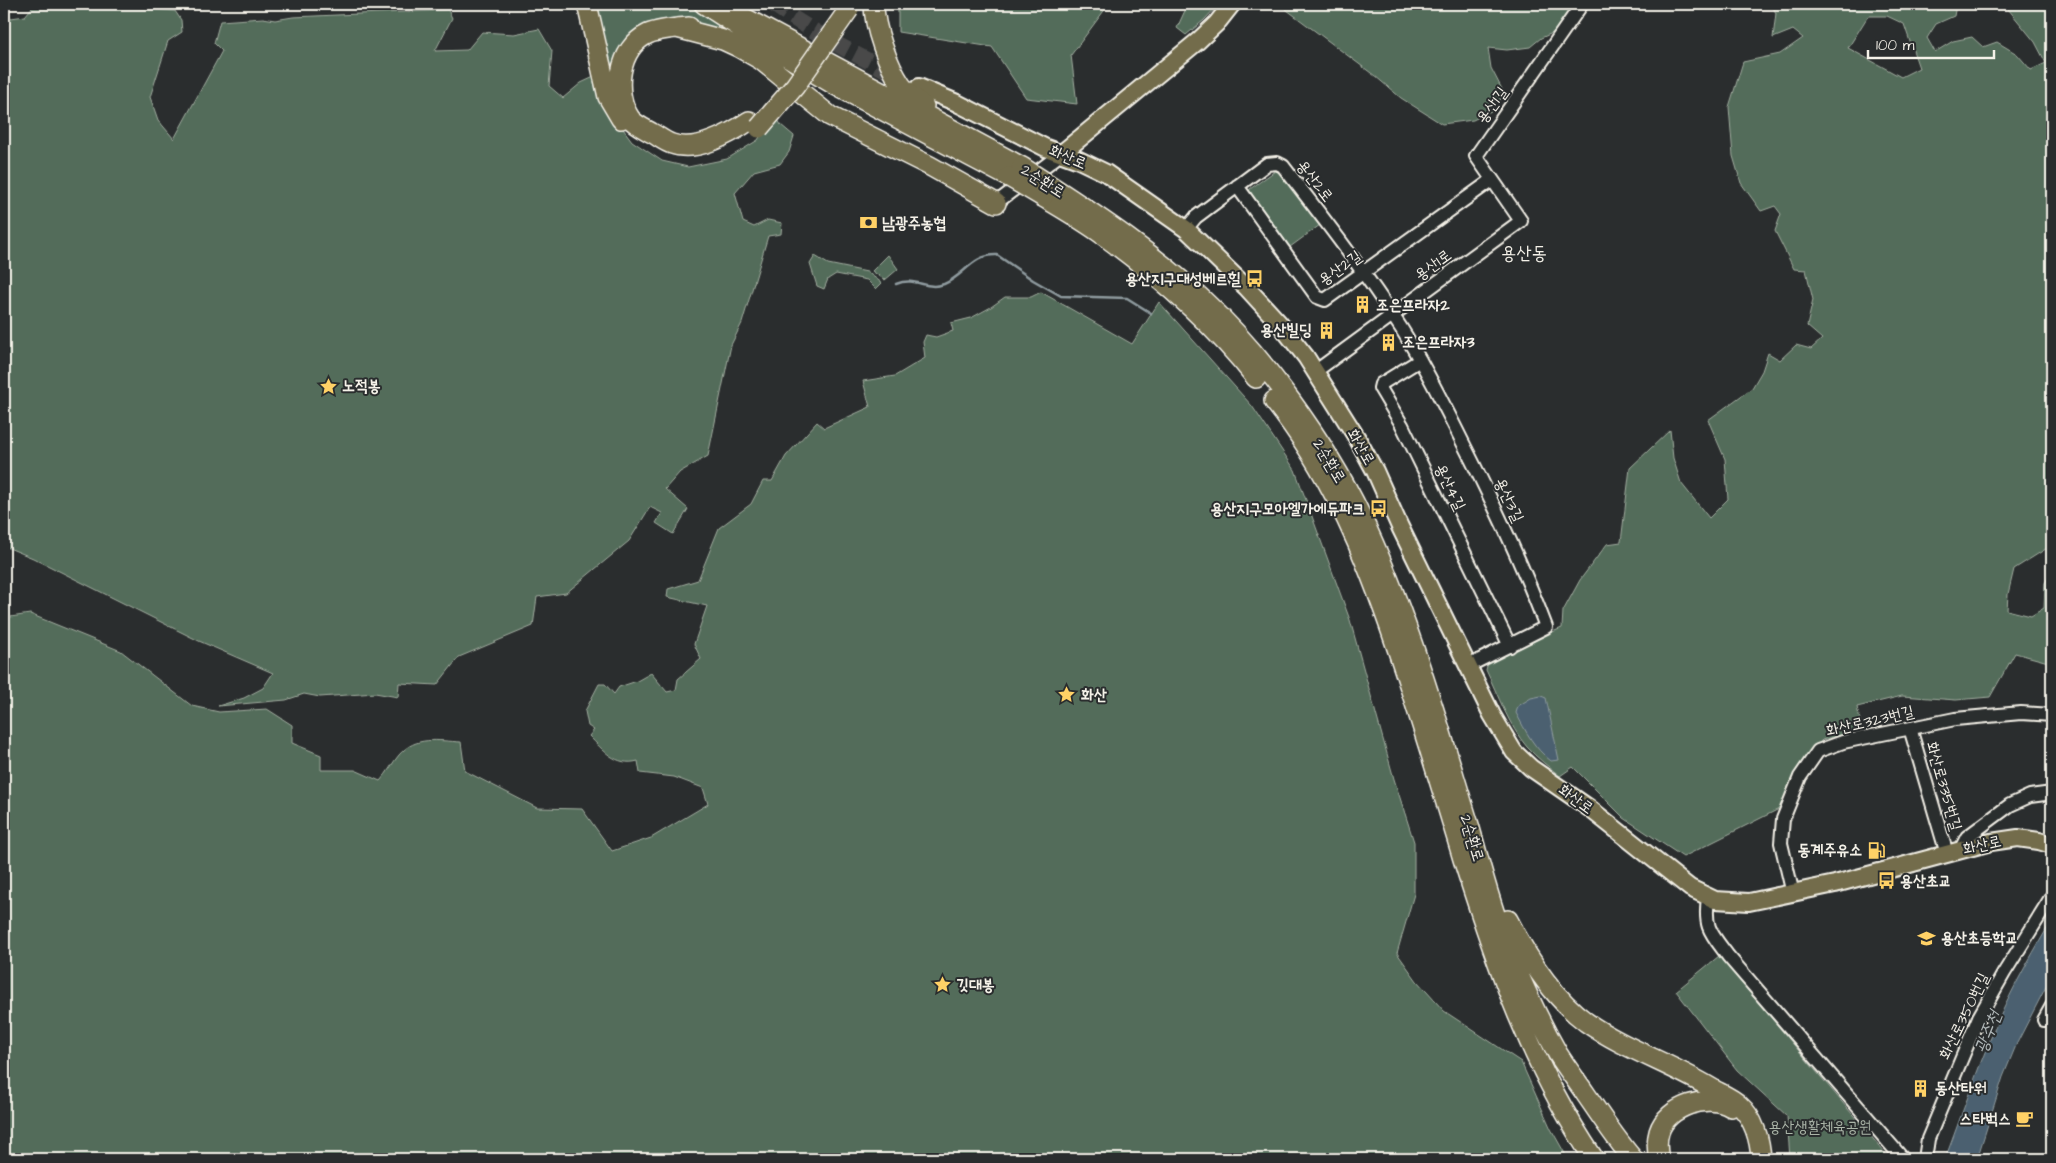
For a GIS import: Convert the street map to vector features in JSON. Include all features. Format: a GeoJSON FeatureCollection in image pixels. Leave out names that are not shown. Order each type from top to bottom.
{"type":"FeatureCollection","features":[{"type":"Feature","properties":{"kind":"highway"},"geometry":{"type":"LineString","coordinates":[[587,4],[608,97],[625,128],[642,141],[674,154],[709,154],[754,124],[796,86],[846,6]]}},
{"type":"Feature","properties":{"kind":"highway","name":"2순환로"},"geometry":{"type":"LineString","coordinates":[[704,4],[835,85],[1015,172],[1132,240],[1204,301],[1242,340],[1304,419],[1334,467],[1361,516],[1408,631],[1431,700],[1502,934],[1523,983],[1560,1056],[1632,1159]]}},
{"type":"Feature","properties":{"kind":"highway","name":"2순환로"},"geometry":{"type":"LineString","coordinates":[[727,4],[745,18],[996,154],[1015,172]]}},
{"type":"Feature","properties":{"kind":"highway"},"geometry":{"type":"LineString","coordinates":[[874,4],[884,48],[902,86],[936,115],[996,154]]}},
{"type":"Feature","properties":{"kind":"highway"},"geometry":{"type":"LineString","coordinates":[[754,124],[717,140],[695,146],[673,145],[631,119],[622,101],[620,78],[624,61],[631,48],[646,35],[677,28],[698,27],[761,41]]}},
{"type":"Feature","properties":{"kind":"highway"},"geometry":{"type":"LineString","coordinates":[[677,28],[723,40],[738,47],[760,60],[830,116],[930,166],[996,203]]}},
{"type":"Feature","properties":{"kind":"highway","name":"2순환로"},"geometry":{"type":"LineString","coordinates":[[1045,190],[1154,274],[1199,316],[1246,365],[1316,463],[1346,518],[1369,570],[1393,634],[1499,970],[1525,1035],[1578,1136],[1594,1159]]}},
{"type":"Feature","properties":{"kind":"highway"},"geometry":{"type":"LineString","coordinates":[[1488,888],[1508,919],[1524,950],[1558,996],[1586,1021],[1642,1054],[1701,1081],[1740,1105],[1753,1124],[1760,1143],[1761,1159]]}},
{"type":"Feature","properties":{"kind":"highway"},"geometry":{"type":"LineString","coordinates":[[1659,1159],[1656,1144],[1659,1131],[1664,1123],[1683,1106],[1696,1101],[1723,1102],[1736,1110],[1745,1121],[1752,1136],[1750,1159]]}},
{"type":"Feature","properties":{"kind":"highway"},"geometry":{"type":"LineString","coordinates":[[1578,1136],[1589,1159]]}},
{"type":"Feature","properties":{"kind":"main road"},"geometry":{"type":"LineString","coordinates":[[1062,153],[1198,41],[1217,23],[1232,4]]}},
{"type":"Feature","properties":{"kind":"main road","name":"화산로"},"geometry":{"type":"LineString","coordinates":[[919,87],[937,93],[1046,148],[1062,153],[1106,173],[1186,229],[1247,288],[1279,323],[1316,371],[1375,470],[1400,527],[1468,666],[1504,737],[1521,761],[1589,808],[1674,877],[1708,898],[1733,902],[1749,902],[1793,894],[1991,842],[2018,838],[2052,845]]}},
{"type":"Feature","properties":{"kind":"street","name":"용산1길"},"geometry":{"type":"LineString","coordinates":[[1521,221],[1476,156],[1579,5]]}},
{"type":"Feature","properties":{"kind":"street"},"geometry":{"type":"LineString","coordinates":[[996,203],[1062,153]]}},
{"type":"Feature","properties":{"kind":"street","name":"용산2로"},"geometry":{"type":"LineString","coordinates":[[1186,229],[1196,217],[1267,164],[1274,162],[1280,164],[1363,272],[1392,315]]}},
{"type":"Feature","properties":{"kind":"street","name":"용산2길"},"geometry":{"type":"LineString","coordinates":[[1237,186],[1321,300],[1329,298],[1492,180]]}},
{"type":"Feature","properties":{"kind":"street","name":"용산1로"},"geometry":{"type":"LineString","coordinates":[[1316,371],[1521,221]]}},
{"type":"Feature","properties":{"kind":"street","name":"용산3길"},"geometry":{"type":"LineString","coordinates":[[1392,315],[1420,360],[1512,544],[1546,627],[1468,666]]}},
{"type":"Feature","properties":{"kind":"street","name":"용산4길"},"geometry":{"type":"LineString","coordinates":[[1420,360],[1381,384],[1380,388],[1402,426],[1510,646]]}},
{"type":"Feature","properties":{"kind":"street","name":"화산로323번길"},"geometry":{"type":"LineString","coordinates":[[1793,894],[1781,843],[1783,819],[1793,791],[1807,765],[1818,751],[1832,744],[1981,715],[2021,713],[2052,715]]}},
{"type":"Feature","properties":{"kind":"street","name":"화산로335번길"},"geometry":{"type":"LineString","coordinates":[[1910,728],[1954,852]]}},
{"type":"Feature","properties":{"kind":"street"},"geometry":{"type":"LineString","coordinates":[[1954,852],[1968,837],[2010,805],[2030,796],[2052,793]]}},
{"type":"Feature","properties":{"kind":"street","name":"화산로350번길"},"geometry":{"type":"LineString","coordinates":[[1925,1159],[1928,1138],[1979,1018],[2004,972],[2052,896]]}},
{"type":"Feature","properties":{"kind":"street"},"geometry":{"type":"LineString","coordinates":[[1708,898],[1706,913],[1710,931],[1810,1052],[1904,1159]]}},
{"type":"Feature","properties":{"kind":"street"},"geometry":{"type":"LineString","coordinates":[[2044,1020],[2052,1006]]}},
{"type":"Feature","properties":{"kind":"green space"},"geometry":{"type":"Polygon","coordinates":[[[35,4],[103,4],[175,11],[181,20],[182,32],[168,41],[150,97],[158,120],[174,139],[222,51],[214,43],[220,21],[263,18],[275,20],[293,17],[448,10],[452,18],[435,51],[467,50],[482,32],[514,34],[539,29],[552,51],[549,86],[563,98],[581,83],[596,76],[612,114],[632,141],[662,161],[688,167],[727,159],[758,140],[774,113],[781,125],[794,136],[789,152],[780,164],[754,171],[735,193],[743,222],[754,227],[768,220],[782,223],[781,234],[768,236],[742,323],[731,345],[708,456],[680,472],[665,489],[688,509],[673,534],[656,523],[662,513],[650,507],[629,541],[566,593],[537,597],[533,626],[459,657],[437,685],[399,683],[398,697],[375,693],[320,697],[304,694],[286,700],[218,706],[244,698],[263,688],[273,673],[199,641],[33,558],[4,546],[4,19],[25,16],[35,4]]]}},
{"type":"Feature","properties":{"kind":"green space"},"geometry":{"type":"Polygon","coordinates":[[[594,4],[688,4],[720,27],[717,31],[702,25],[674,22],[628,46],[619,107],[594,4]]]}},
{"type":"Feature","properties":{"kind":"green space"},"geometry":{"type":"Polygon","coordinates":[[[898,4],[1109,4],[1071,55],[1077,104],[1026,98],[992,47],[898,32],[898,4]]]}},
{"type":"Feature","properties":{"kind":"green space"},"geometry":{"type":"Polygon","coordinates":[[[1188,4],[1219,4],[1186,35],[1177,28],[1188,4]]]}},
{"type":"Feature","properties":{"kind":"green space"},"geometry":{"type":"Polygon","coordinates":[[[1279,4],[1570,4],[1572,14],[1557,31],[1541,38],[1530,47],[1507,50],[1488,48],[1491,68],[1504,93],[1495,109],[1473,120],[1442,124],[1401,98],[1375,76],[1279,4]]]}},
{"type":"Feature","properties":{"kind":"green space"},"geometry":{"type":"Polygon","coordinates":[[[1771,4],[1954,4],[1956,5],[1954,16],[1936,24],[1927,38],[1935,52],[1953,41],[1972,37],[1983,47],[1997,42],[2017,54],[2031,70],[2046,63],[2035,42],[2004,4],[2052,4],[2052,545],[2014,569],[2008,594],[2007,610],[2031,616],[2044,608],[2045,583],[2052,570],[2052,663],[2015,653],[1990,697],[1956,700],[1902,696],[1857,707],[1862,729],[1822,740],[1794,776],[1783,807],[1683,857],[1624,818],[1573,767],[1560,776],[1535,755],[1515,730],[1486,670],[1488,662],[1521,645],[1562,628],[1563,611],[1580,580],[1607,544],[1621,542],[1630,468],[1670,430],[1673,458],[1681,483],[1709,518],[1728,499],[1725,459],[1708,420],[1752,388],[1762,371],[1768,353],[1780,360],[1796,345],[1811,349],[1822,339],[1807,326],[1813,300],[1806,270],[1794,269],[1775,231],[1781,214],[1775,206],[1761,211],[1741,183],[1733,156],[1729,107],[1743,62],[1780,54],[1803,38],[1793,30],[1773,38],[1776,13],[1771,4]],[[1868,16],[1848,48],[1901,77],[1919,68],[1904,24],[1887,16],[1868,16]]]}},
{"type":"Feature","properties":{"kind":"green space"},"geometry":{"type":"Polygon","coordinates":[[[1275,171],[1281,173],[1320,225],[1290,247],[1249,191],[1275,171]]]}},
{"type":"Feature","properties":{"kind":"green space"},"geometry":{"type":"Polygon","coordinates":[[[888,255],[898,269],[885,280],[872,271],[888,255]]]}},
{"type":"Feature","properties":{"kind":"green space"},"geometry":{"type":"Polygon","coordinates":[[[815,256],[828,264],[867,272],[882,283],[876,289],[867,280],[836,274],[828,279],[824,289],[817,286],[810,264],[815,256]]]}},
{"type":"Feature","properties":{"kind":"green space"},"geometry":{"type":"Polygon","coordinates":[[[1041,292],[1132,344],[1159,302],[1252,406],[1295,470],[1350,620],[1394,779],[1414,842],[1414,894],[1397,953],[1417,981],[1444,1011],[1521,1062],[1551,1129],[1568,1159],[4,1159],[4,618],[30,614],[121,651],[192,706],[219,712],[267,709],[292,725],[292,743],[321,755],[321,770],[355,770],[380,781],[399,755],[413,744],[436,740],[461,742],[465,771],[537,808],[582,809],[612,851],[651,838],[708,804],[703,788],[674,777],[640,773],[638,761],[623,762],[610,756],[589,736],[594,730],[588,726],[585,711],[599,684],[605,684],[614,694],[619,687],[637,681],[651,673],[667,692],[676,690],[678,679],[701,659],[694,644],[707,606],[667,597],[668,589],[698,580],[719,528],[751,504],[763,481],[772,481],[786,456],[817,422],[824,428],[870,407],[863,381],[895,376],[925,358],[923,342],[926,335],[936,337],[953,331],[951,323],[971,318],[1005,297],[1031,297],[1041,292]]]}},
{"type":"Feature","properties":{"kind":"green space","name":"용산생활체육공원"},"geometry":{"type":"Polygon","coordinates":[[[1719,956],[1890,1159],[1790,1159],[1787,1116],[1737,1070],[1676,991],[1719,956]]]}},
{"type":"Feature","properties":{"kind":"water"},"geometry":{"type":"Polygon","coordinates":[[[1541,696],[1546,698],[1559,760],[1551,761],[1540,751],[1516,713],[1518,706],[1531,698],[1541,696]]]}},
{"type":"Feature","properties":{"kind":"water"},"geometry":{"type":"Polygon","coordinates":[[[2052,920],[2052,975],[2017,1043],[2003,1077],[1977,1159],[1945,1159],[1980,1064],[2009,997],[2052,920]]]}},
{"type":"Feature","properties":{"kind":"waterway"},"geometry":{"type":"LineString","coordinates":[[896,284],[903,282],[915,282],[931,286],[944,284],[981,258],[997,255],[1033,280],[1061,296],[1127,298],[1151,313]]}},
{"type":"Feature","properties":{"kind":"tunnel"},"geometry":{"type":"LineString","coordinates":[[773,4],[852,53],[902,78]]}},
{"type":"Feature","properties":{"kind":"place","name":"남광주농협"},"geometry":{"type":"Point","coordinates":[868,223]}},
{"type":"Feature","properties":{"kind":"place","name":"용산지구대성베르힐"},"geometry":{"type":"Point","coordinates":[1255,279]}},
{"type":"Feature","properties":{"kind":"place","name":"조은프라자2"},"geometry":{"type":"Point","coordinates":[1362,305]}},
{"type":"Feature","properties":{"kind":"place","name":"용산빌딩"},"geometry":{"type":"Point","coordinates":[1326,330]}},
{"type":"Feature","properties":{"kind":"place","name":"조은프라자3"},"geometry":{"type":"Point","coordinates":[1388,342]}},
{"type":"Feature","properties":{"kind":"place","name":"노적봉"},"geometry":{"type":"Point","coordinates":[328,386]}},
{"type":"Feature","properties":{"kind":"place","name":"용산지구모아엘가에듀파크"},"geometry":{"type":"Point","coordinates":[1379,509]}},
{"type":"Feature","properties":{"kind":"place","name":"화산"},"geometry":{"type":"Point","coordinates":[1067,695]}},
{"type":"Feature","properties":{"kind":"place","name":"동계주유소"},"geometry":{"type":"Point","coordinates":[1876,850]}},
{"type":"Feature","properties":{"kind":"place","name":"용산초교"},"geometry":{"type":"Point","coordinates":[1886,881]}},
{"type":"Feature","properties":{"kind":"place","name":"용산초등학교"},"geometry":{"type":"Point","coordinates":[1927,938]}},
{"type":"Feature","properties":{"kind":"place","name":"깃대봉"},"geometry":{"type":"Point","coordinates":[942,985]}},
{"type":"Feature","properties":{"kind":"place","name":"동산타워"},"geometry":{"type":"Point","coordinates":[1921,1088]}},
{"type":"Feature","properties":{"kind":"place","name":"스타벅스"},"geometry":{"type":"Point","coordinates":[2025,1119]}},
{"type":"Feature","properties":{"kind":"district","name":"용산동"},"geometry":{"type":"Point","coordinates":[1524,253]}},
{"type":"Feature","properties":{"kind":"water label","name":"광주천"},"geometry":{"type":"Point","coordinates":[1988,1032]}}]}
